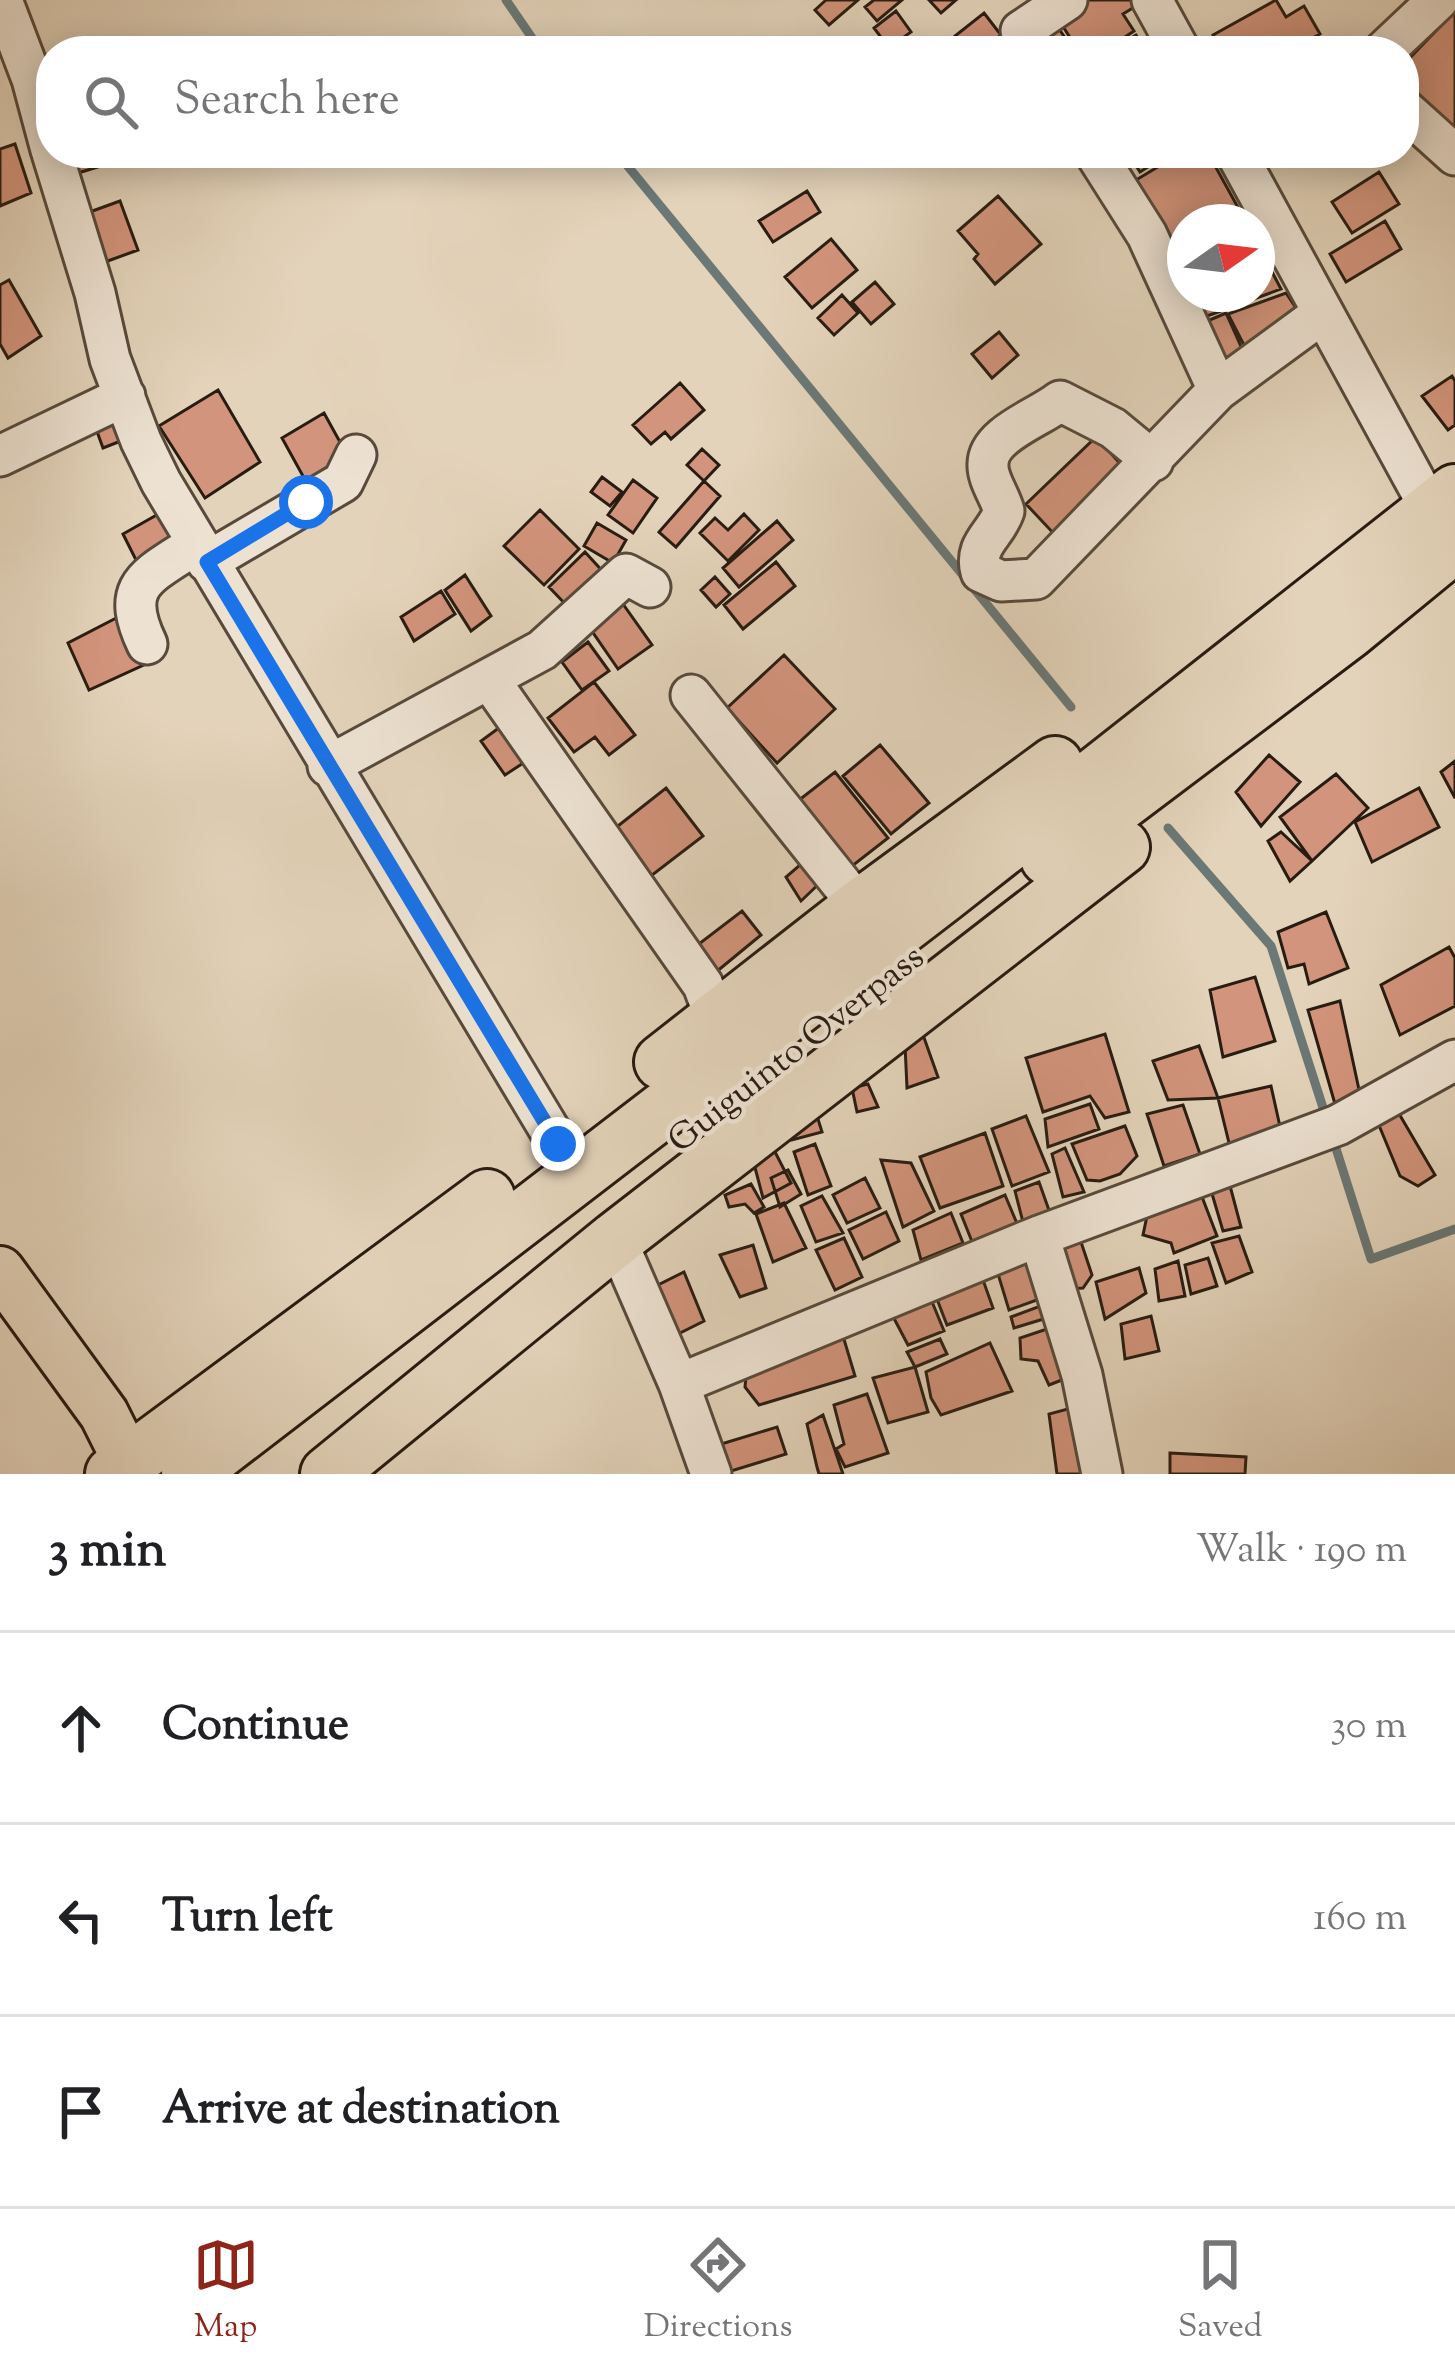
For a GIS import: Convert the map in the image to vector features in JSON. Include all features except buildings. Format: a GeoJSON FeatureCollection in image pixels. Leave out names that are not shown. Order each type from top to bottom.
{"type":"FeatureCollection","features":[{"type":"Feature","properties":{"kind":"highway"},"geometry":{"type":"LineString","coordinates":[[121,1468],[558,1144],[1029,780],[1450,529]]}},
{"type":"Feature","properties":{"kind":"highway"},"geometry":{"type":"LineString","coordinates":[[328,1474],[577,1220],[1103,862],[1264,728],[1349,631],[1450,529]]}},
{"type":"Feature","properties":{"kind":"highway","name":"Guiguinto Overpass"},"geometry":{"type":"LineString","coordinates":[[250,1474],[577,1220],[943,895],[1281,628]]}},
{"type":"Feature","properties":{"kind":"highway","name":"Guiguinto Overpass"},"geometry":{"type":"LineString","coordinates":[[189,1474],[577,1220]]}},
{"type":"Feature","properties":{"kind":"main road"},"geometry":{"type":"LineString","coordinates":[[0,1270],[104,1414],[121,1468]]}},
{"type":"Feature","properties":{"kind":"street"},"geometry":{"type":"LineString","coordinates":[[2,0],[16,88],[36,124]]}},
{"type":"Feature","properties":{"kind":"street"},"geometry":{"type":"LineString","coordinates":[[1024,36],[1021,31],[1067,0]]}},
{"type":"Feature","properties":{"kind":"street"},"geometry":{"type":"LineString","coordinates":[[1152,0],[1172,36]]}},
{"type":"Feature","properties":{"kind":"street"},"geometry":{"type":"LineString","coordinates":[[1400,36],[1438,0]]}},
{"type":"Feature","properties":{"kind":"street"},"geometry":{"type":"LineString","coordinates":[[1419,123],[1455,155]]}},
{"type":"Feature","properties":{"kind":"street"},"geometry":{"type":"LineString","coordinates":[[56,168],[110,359],[141,441],[201,553],[558,1144]]}},
{"type":"Feature","properties":{"kind":"street"},"geometry":{"type":"LineString","coordinates":[[1105,168],[1147,235],[1218,390]]}},
{"type":"Feature","properties":{"kind":"street"},"geometry":{"type":"LineString","coordinates":[[1243,168],[1450,529]]}},
{"type":"Feature","properties":{"kind":"street"},"geometry":{"type":"LineString","coordinates":[[1153,461],[1113,428],[1060,401],[1043,415],[1023,421],[991,450],[987,461],[1004,511],[982,544],[977,558],[981,572],[1001,581],[1036,579],[1153,461],[1218,390],[1323,313]]}},
{"type":"Feature","properties":{"kind":"street"},"geometry":{"type":"LineString","coordinates":[[0,456],[125,396]]}},
{"type":"Feature","properties":{"kind":"street"},"geometry":{"type":"LineString","coordinates":[[147,644],[133,613],[133,600],[153,573],[343,482],[356,454]]}},
{"type":"Feature","properties":{"kind":"street"},"geometry":{"type":"LineString","coordinates":[[328,766],[542,650],[626,574],[650,587]]}},
{"type":"Feature","properties":{"kind":"street"},"geometry":{"type":"LineString","coordinates":[[490,679],[704,985],[716,1020]]}},
{"type":"Feature","properties":{"kind":"street"},"geometry":{"type":"LineString","coordinates":[[691,695],[860,907]]}},
{"type":"Feature","properties":{"kind":"street"},"geometry":{"type":"LineString","coordinates":[[679,1384],[1040,1236],[1338,1125],[1455,1060]]}},
{"type":"Feature","properties":{"kind":"street"},"geometry":{"type":"LineString","coordinates":[[577,1220],[679,1384],[711,1474]]}},
{"type":"Feature","properties":{"kind":"street"},"geometry":{"type":"LineString","coordinates":[[1040,1236],[1082,1376],[1102,1474]]}},
{"type":"Feature","properties":{"kind":"waterway"},"geometry":{"type":"LineString","coordinates":[[506,0],[531,36]]}},
{"type":"Feature","properties":{"kind":"waterway"},"geometry":{"type":"LineString","coordinates":[[629,168],[1071,707]]}},
{"type":"Feature","properties":{"kind":"waterway"},"geometry":{"type":"LineString","coordinates":[[1168,828],[1271,946],[1326,1117]]}},
{"type":"Feature","properties":{"kind":"waterway"},"geometry":{"type":"LineString","coordinates":[[1333,1139],[1371,1259],[1455,1229]]}},
{"type":"Feature","properties":{"kind":"route"},"geometry":{"type":"LineString","coordinates":[[306,502],[207,562],[558,1144]]}}]}
